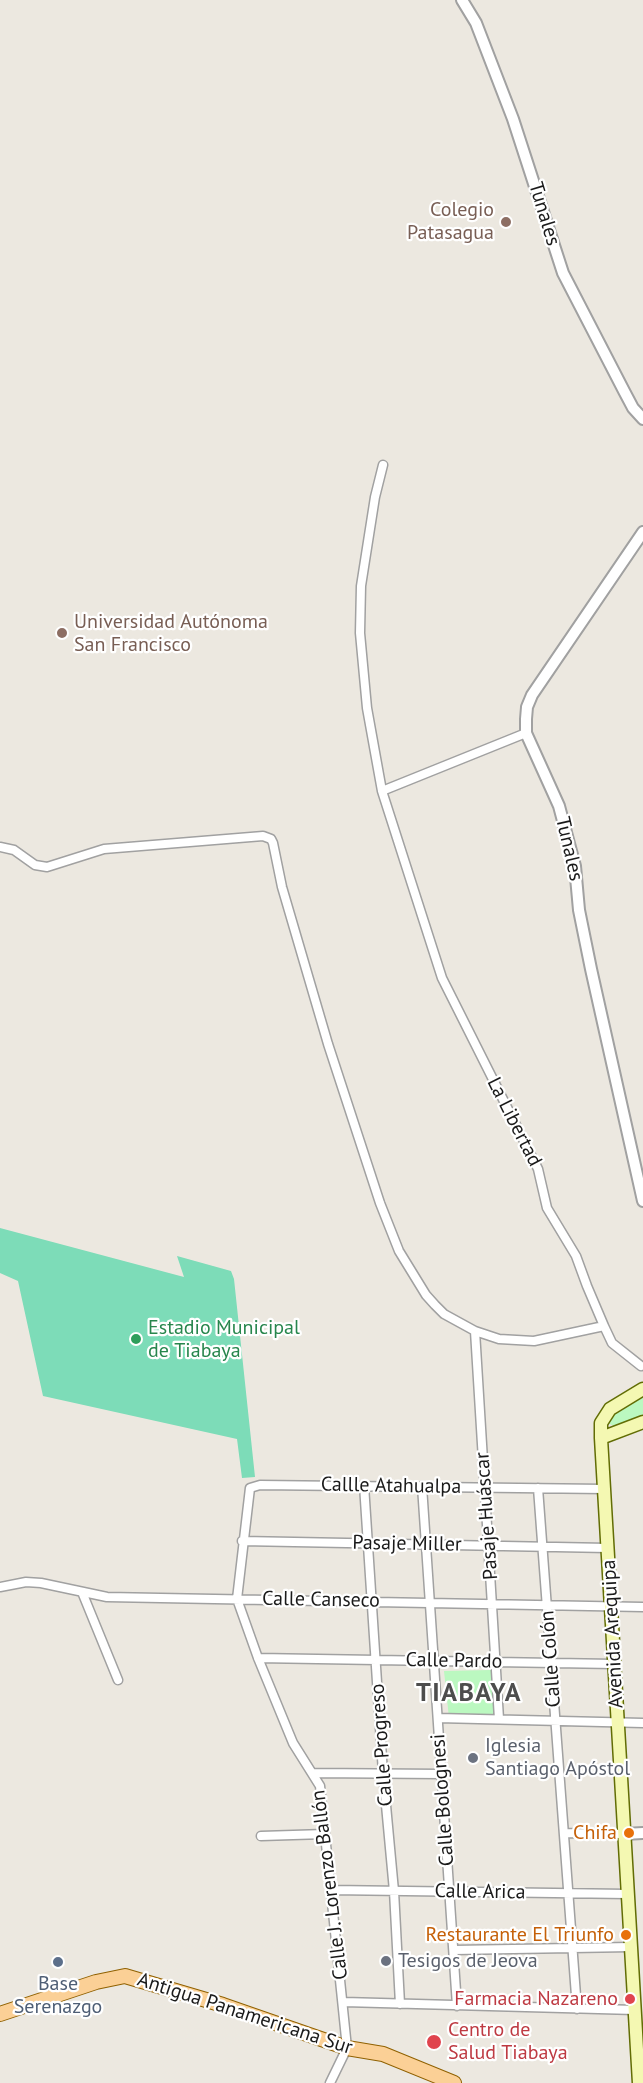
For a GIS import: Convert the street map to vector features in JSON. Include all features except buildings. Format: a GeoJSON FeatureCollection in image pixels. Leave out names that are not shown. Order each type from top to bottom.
{"type":"FeatureCollection","features":[{"type":"Feature","properties":{"kind":"main road","name":"Avenida Arequipa"},"geometry":{"type":"LineString","coordinates":[[639,2083],[601,1423],[610,1409],[643,1389]]}},
{"type":"Feature","properties":{"kind":"main road"},"geometry":{"type":"LineString","coordinates":[[601,1438],[643,1422]]}},
{"type":"Feature","properties":{"kind":"main road","name":"Antigua Panamericana Sur"},"geometry":{"type":"LineString","coordinates":[[0,2014],[103,1980],[125,1976],[223,2005],[347,2048],[383,2054],[454,2083]]}},
{"type":"Feature","properties":{"kind":"street","name":"Tunales"},"geometry":{"type":"LineString","coordinates":[[462,0],[476,22],[513,119],[563,273],[633,408],[643,419]]}},
{"type":"Feature","properties":{"kind":"street","name":"La Libertad"},"geometry":{"type":"LineString","coordinates":[[383,465],[376,490],[361,586],[360,633],[367,708],[382,791],[442,978],[538,1169],[547,1208],[576,1256],[612,1343],[641,1366]]}},
{"type":"Feature","properties":{"kind":"street","name":"Tunales"},"geometry":{"type":"LineString","coordinates":[[643,532],[532,695],[527,707],[526,733],[559,806],[575,866],[579,910],[643,1201]]}},
{"type":"Feature","properties":{"kind":"street"},"geometry":{"type":"LineString","coordinates":[[382,791],[526,733]]}},
{"type":"Feature","properties":{"kind":"street"},"geometry":{"type":"LineString","coordinates":[[0,847],[14,850],[35,865],[47,867],[104,849],[263,836],[271,839],[275,847],[282,887],[328,1044],[380,1203],[399,1251],[426,1295],[444,1314],[475,1331],[499,1339],[534,1341],[604,1326]]}},
{"type":"Feature","properties":{"kind":"street","name":"Pasaje Huáscar"},"geometry":{"type":"LineString","coordinates":[[475,1331],[500,1719]]}},
{"type":"Feature","properties":{"kind":"street","name":"Callle Atahualpa"},"geometry":{"type":"LineString","coordinates":[[250,1488],[260,1485],[364,1485],[605,1489]]}},
{"type":"Feature","properties":{"kind":"street","name":"Calle Progreso"},"geometry":{"type":"LineString","coordinates":[[364,1485],[383,1773],[394,1891],[400,2004]]}},
{"type":"Feature","properties":{"kind":"street","name":"Calle Bolognesi"},"geometry":{"type":"LineString","coordinates":[[422,1486],[457,2006]]}},
{"type":"Feature","properties":{"kind":"street","name":"Calle J. Lorenzo Ballón"},"geometry":{"type":"LineString","coordinates":[[250,1488],[237,1599],[258,1658],[293,1743],[320,1786],[347,2048]]}},
{"type":"Feature","properties":{"kind":"street","name":"Calle Colón"},"geometry":{"type":"LineString","coordinates":[[538,1488],[577,2009]]}},
{"type":"Feature","properties":{"kind":"street","name":"Pasaje Miller"},"geometry":{"type":"LineString","coordinates":[[242,1541],[608,1548]]}},
{"type":"Feature","properties":{"kind":"street","name":"Calle Canseco"},"geometry":{"type":"LineString","coordinates":[[0,1587],[26,1582],[41,1583],[106,1597],[643,1606]]}},
{"type":"Feature","properties":{"kind":"street"},"geometry":{"type":"LineString","coordinates":[[82,1592],[118,1680]]}},
{"type":"Feature","properties":{"kind":"street","name":"Calle Pardo"},"geometry":{"type":"LineString","coordinates":[[258,1658],[615,1664]]}},
{"type":"Feature","properties":{"kind":"street"},"geometry":{"type":"LineString","coordinates":[[438,1718],[643,1723]]}},
{"type":"Feature","properties":{"kind":"street"},"geometry":{"type":"LineString","coordinates":[[312,1773],[442,1774]]}},
{"type":"Feature","properties":{"kind":"street"},"geometry":{"type":"LineString","coordinates":[[564,1833],[643,1833]]}},
{"type":"Feature","properties":{"kind":"street"},"geometry":{"type":"LineString","coordinates":[[261,1836],[325,1834]]}},
{"type":"Feature","properties":{"kind":"street","name":"Calle Arica"},"geometry":{"type":"LineString","coordinates":[[331,1890],[628,1894]]}},
{"type":"Feature","properties":{"kind":"street"},"geometry":{"type":"LineString","coordinates":[[454,1950],[631,1947]]}},
{"type":"Feature","properties":{"kind":"street"},"geometry":{"type":"LineString","coordinates":[[344,2002],[635,2010]]}},
{"type":"Feature","properties":{"kind":"street"},"geometry":{"type":"LineString","coordinates":[[330,2083],[347,2048]]}},
{"type":"Feature","properties":{"kind":"green space","name":"Estadio Municipal de Tiabaya"},"geometry":{"type":"Polygon","coordinates":[[[0,1228],[184,1277],[177,1256],[231,1271],[234,1279],[255,1477],[242,1478],[237,1439],[43,1396],[18,1281],[0,1273],[0,1228]]]}},
{"type":"Feature","properties":{"kind":"green space"},"geometry":{"type":"Polygon","coordinates":[[[643,1392],[643,1415],[614,1426],[607,1423],[608,1415],[643,1392]]]}},
{"type":"Feature","properties":{"kind":"green space"},"geometry":{"type":"Polygon","coordinates":[[[491,1670],[495,1718],[449,1718],[444,1671],[491,1670]]]}},
{"type":"Feature","properties":{"kind":"place","name":"Colegio Patasagua"},"geometry":{"type":"Point","coordinates":[506,222]}},
{"type":"Feature","properties":{"kind":"place","name":"Universidad Autónoma San Francisco"},"geometry":{"type":"Point","coordinates":[62,633]}},
{"type":"Feature","properties":{"kind":"place","name":"Estadio Municipal de Tiabaya"},"geometry":{"type":"Point","coordinates":[136,1339]}},
{"type":"Feature","properties":{"kind":"place","name":"Iglesia Santiago Apóstol"},"geometry":{"type":"Point","coordinates":[473,1758]}},
{"type":"Feature","properties":{"kind":"place","name":"Chifa"},"geometry":{"type":"Point","coordinates":[629,1833]}},
{"type":"Feature","properties":{"kind":"place","name":"Restaurante El Triunfo"},"geometry":{"type":"Point","coordinates":[626,1935]}},
{"type":"Feature","properties":{"kind":"place","name":"Tesigos de Jeova"},"geometry":{"type":"Point","coordinates":[386,1961]}},
{"type":"Feature","properties":{"kind":"place","name":"Base Serenazgo"},"geometry":{"type":"Point","coordinates":[58,1962]}},
{"type":"Feature","properties":{"kind":"place","name":"Farmacia Nazareno"},"geometry":{"type":"Point","coordinates":[630,1999]}},
{"type":"Feature","properties":{"kind":"place","name":"Centro de Salud Tiabaya"},"geometry":{"type":"Point","coordinates":[434,2042]}},
{"type":"Feature","properties":{"kind":"district","name":"TIABAYA"},"geometry":{"type":"Point","coordinates":[469,1694]}}]}
